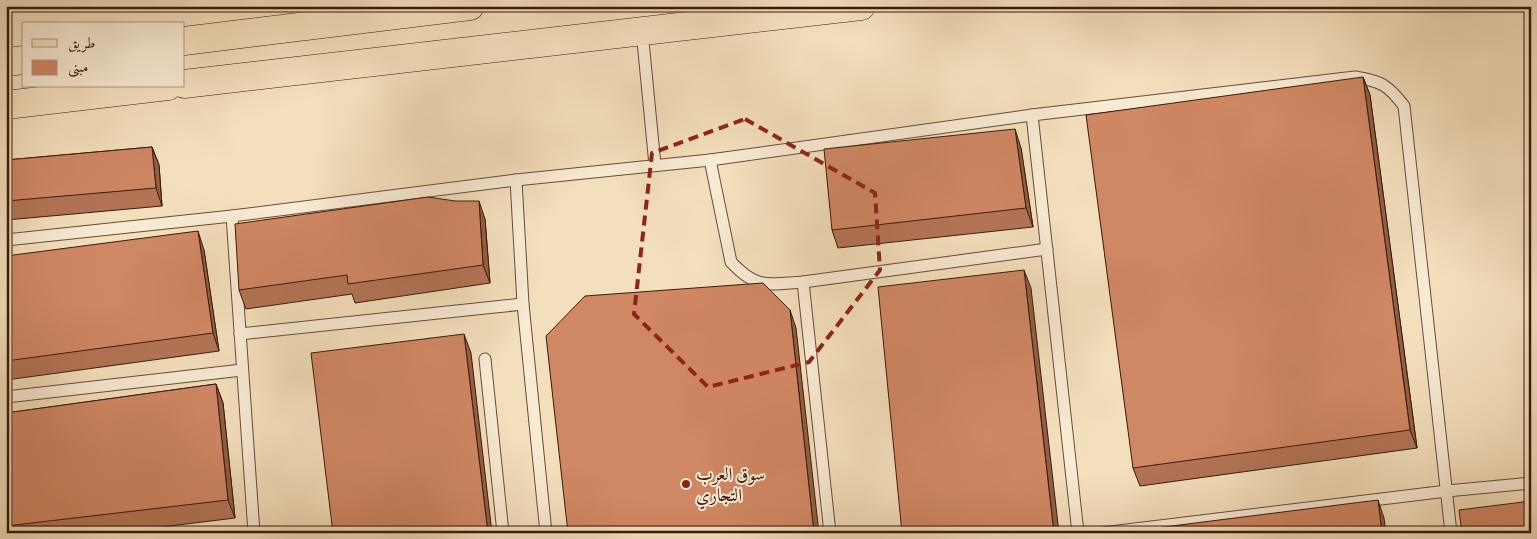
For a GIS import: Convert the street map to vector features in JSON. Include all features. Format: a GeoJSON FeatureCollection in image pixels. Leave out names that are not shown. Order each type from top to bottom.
{"type":"FeatureCollection","features":[{"type":"Feature","properties":{"kind":"main road"},"geometry":{"type":"LineString","coordinates":[[185,41],[470,6]]}},
{"type":"Feature","properties":{"kind":"main road"},"geometry":{"type":"LineString","coordinates":[[185,84],[861,6]]}},
{"type":"Feature","properties":{"kind":"main road"},"geometry":{"type":"LineString","coordinates":[[6,62],[22,60]]}},
{"type":"Feature","properties":{"kind":"main road"},"geometry":{"type":"LineString","coordinates":[[6,105],[151,88]]}},
{"type":"Feature","properties":{"kind":"lane"},"geometry":{"type":"LineString","coordinates":[[642,31],[654,165]]}},
{"type":"Feature","properties":{"kind":"lane"},"geometry":{"type":"LineString","coordinates":[[6,240],[232,216],[516,180],[710,160],[1032,115],[1355,77],[1373,80],[1392,90],[1404,106],[1452,533]]}},
{"type":"Feature","properties":{"kind":"lane"},"geometry":{"type":"LineString","coordinates":[[1032,115],[1078,533]]}},
{"type":"Feature","properties":{"kind":"lane"},"geometry":{"type":"LineString","coordinates":[[710,160],[731,262],[753,282],[763,284],[803,282],[1046,249]]}},
{"type":"Feature","properties":{"kind":"lane"},"geometry":{"type":"LineString","coordinates":[[516,180],[523,304],[546,533]]}},
{"type":"Feature","properties":{"kind":"lane"},"geometry":{"type":"LineString","coordinates":[[232,216],[254,533]]}},
{"type":"Feature","properties":{"kind":"lane"},"geometry":{"type":"LineString","coordinates":[[803,282],[830,533]]}},
{"type":"Feature","properties":{"kind":"lane"},"geometry":{"type":"LineString","coordinates":[[240,334],[523,304]]}},
{"type":"Feature","properties":{"kind":"lane"},"geometry":{"type":"LineString","coordinates":[[484,360],[503,533]]}},
{"type":"Feature","properties":{"kind":"lane"},"geometry":{"type":"LineString","coordinates":[[6,397],[242,370]]}},
{"type":"Feature","properties":{"kind":"lane"},"geometry":{"type":"LineString","coordinates":[[1102,533],[1447,491],[1531,483]]}},
{"type":"Feature","properties":{"kind":"highlighted area"},"geometry":{"type":"Polygon","coordinates":[[[745,119],[875,193],[880,270],[809,362],[708,387],[634,314],[652,153],[745,119]]]}},
{"type":"Feature","properties":{"kind":"building"},"geometry":{"type":"Polygon","coordinates":[[[1363,77],[1410,430],[1133,468],[1086,115],[1363,77]]]}},
{"type":"Feature","properties":{"kind":"building"},"geometry":{"type":"Polygon","coordinates":[[[1015,129],[1026,208],[832,230],[824,149],[1015,129]]]}},
{"type":"Feature","properties":{"kind":"building"},"geometry":{"type":"Polygon","coordinates":[[[152,147],[156,188],[6,201],[6,160],[152,147]]]}},
{"type":"Feature","properties":{"kind":"building"},"geometry":{"type":"Polygon","coordinates":[[[428,197],[455,201],[479,201],[483,265],[348,284],[347,275],[239,290],[235,224],[428,197]]]}},
{"type":"Feature","properties":{"kind":"building"},"geometry":{"type":"Polygon","coordinates":[[[198,231],[213,333],[6,361],[6,256],[198,231]]]}},
{"type":"Feature","properties":{"kind":"building"},"geometry":{"type":"Polygon","coordinates":[[[1024,270],[1054,533],[902,533],[878,287],[1024,270]]]}},
{"type":"Feature","properties":{"kind":"building"},"geometry":{"type":"Polygon","coordinates":[[[763,283],[790,310],[814,533],[568,533],[546,336],[585,296],[763,283]]]}},
{"type":"Feature","properties":{"kind":"building"},"geometry":{"type":"Polygon","coordinates":[[[464,334],[488,533],[333,533],[311,353],[464,334]]]}},
{"type":"Feature","properties":{"kind":"building"},"geometry":{"type":"Polygon","coordinates":[[[216,384],[228,500],[6,526],[6,413],[216,384]]]}},
{"type":"Feature","properties":{"kind":"building"},"geometry":{"type":"Polygon","coordinates":[[[1378,500],[1382,533],[1116,533],[1378,500]]]}},
{"type":"Feature","properties":{"kind":"building"},"geometry":{"type":"Polygon","coordinates":[[[1531,501],[1531,533],[1462,533],[1459,510],[1531,501]]]}},
{"type":"Feature","properties":{"kind":"place","name":"سوق العرب التجاري"},"geometry":{"type":"Point","coordinates":[686,484]}}]}
